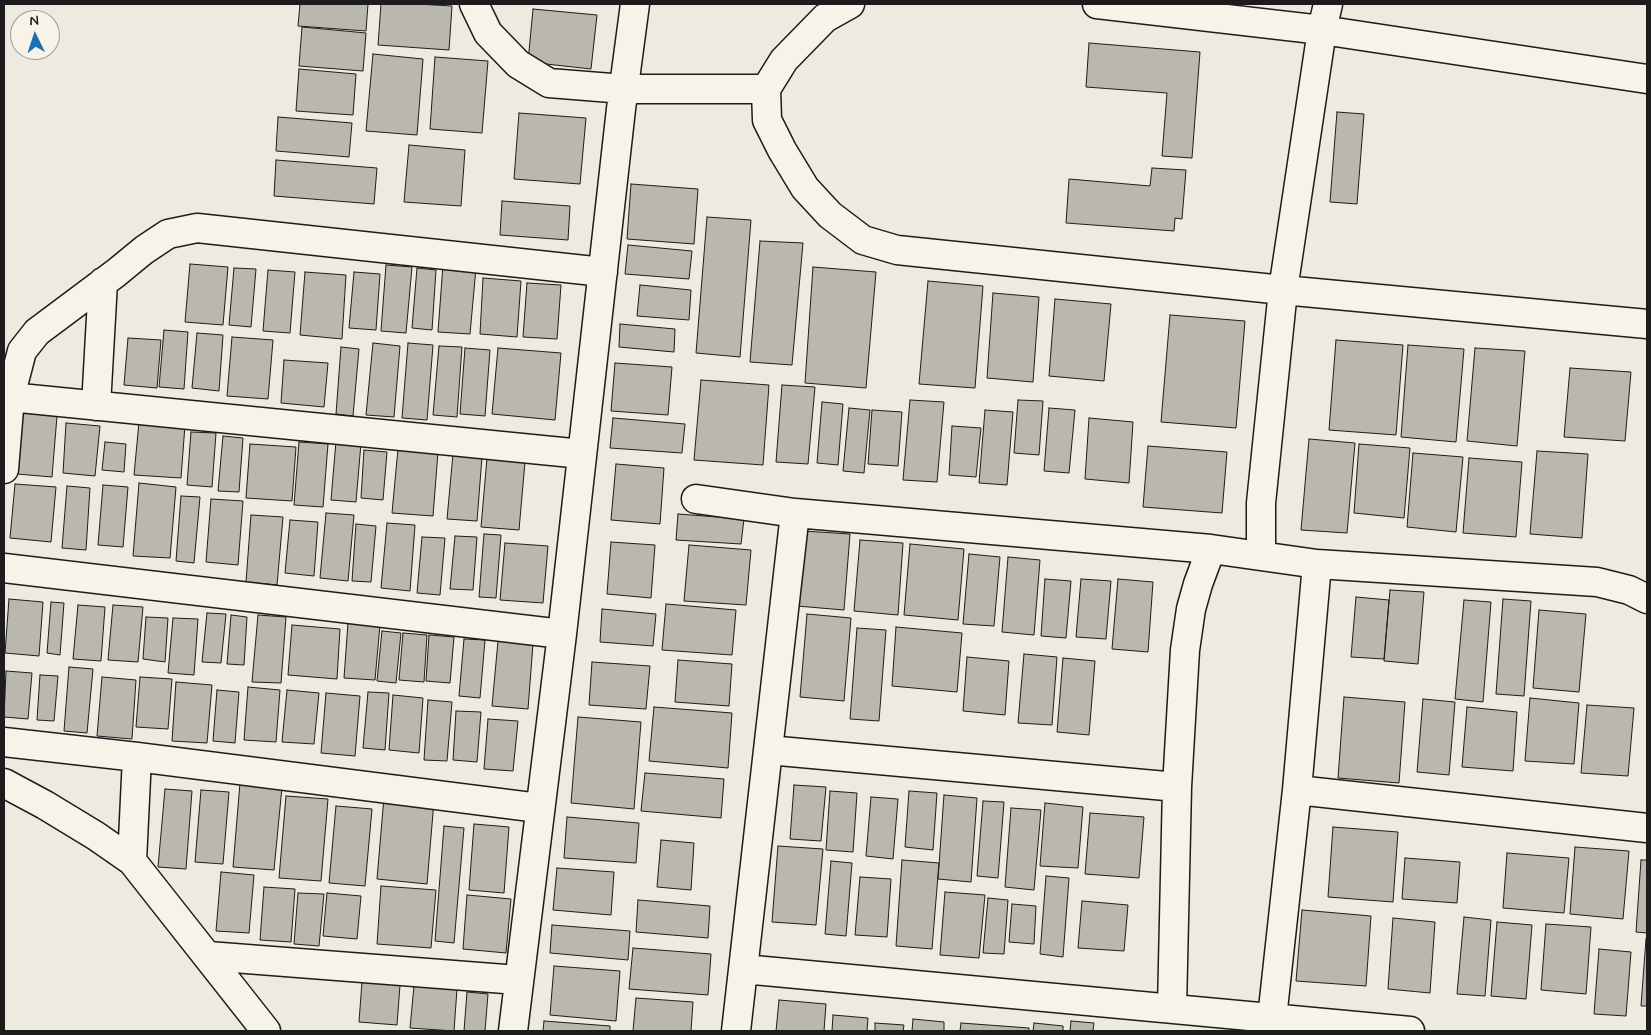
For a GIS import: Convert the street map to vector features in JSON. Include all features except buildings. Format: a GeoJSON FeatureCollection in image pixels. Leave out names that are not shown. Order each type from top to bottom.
{"type":"FeatureCollection","features":[{"type":"Feature","properties":{"kind":"street"},"geometry":{"type":"LineString","coordinates":[[474,4],[488,33],[518,64],[549,83],[624,89],[766,89]]}},
{"type":"Feature","properties":{"kind":"street"},"geometry":{"type":"LineString","coordinates":[[513,1031],[539,808],[562,634],[635,4]]}},
{"type":"Feature","properties":{"kind":"street"},"geometry":{"type":"LineString","coordinates":[[850,4],[825,18],[784,60],[766,89],[767,120],[782,150],[805,188],[830,215],[863,240],[897,250],[1283,290],[1647,324]]}},
{"type":"Feature","properties":{"kind":"street"},"geometry":{"type":"LineString","coordinates":[[1097,4],[1322,30],[1647,79]]}},
{"type":"Feature","properties":{"kind":"street"},"geometry":{"type":"LineString","coordinates":[[1261,555],[1261,503],[1283,290],[1322,30],[1328,4]]}},
{"type":"Feature","properties":{"kind":"street"},"geometry":{"type":"LineString","coordinates":[[4,470],[10,397],[22,351],[37,332],[168,234],[198,228],[603,272]]}},
{"type":"Feature","properties":{"kind":"street"},"geometry":{"type":"LineString","coordinates":[[96,406],[103,282]]}},
{"type":"Feature","properties":{"kind":"street"},"geometry":{"type":"LineString","coordinates":[[10,397],[582,454]]}},
{"type":"Feature","properties":{"kind":"street"},"geometry":{"type":"LineString","coordinates":[[696,499],[795,513],[1212,549],[1317,564],[1597,582],[1629,590],[1647,599]]}},
{"type":"Feature","properties":{"kind":"street"},"geometry":{"type":"LineString","coordinates":[[736,1031],[795,513]]}},
{"type":"Feature","properties":{"kind":"street"},"geometry":{"type":"LineString","coordinates":[[1185,1017],[1177,787],[1185,650],[1191,609],[1198,584],[1212,549]]}},
{"type":"Feature","properties":{"kind":"street"},"geometry":{"type":"LineString","coordinates":[[1272,1018],[1298,790],[1317,564]]}},
{"type":"Feature","properties":{"kind":"street"},"geometry":{"type":"LineString","coordinates":[[4,568],[562,634]]}},
{"type":"Feature","properties":{"kind":"street"},"geometry":{"type":"LineString","coordinates":[[4,742],[539,808]]}},
{"type":"Feature","properties":{"kind":"street"},"geometry":{"type":"LineString","coordinates":[[768,750],[1177,787]]}},
{"type":"Feature","properties":{"kind":"street"},"geometry":{"type":"LineString","coordinates":[[132,862],[137,757]]}},
{"type":"Feature","properties":{"kind":"street"},"geometry":{"type":"LineString","coordinates":[[4,783],[96,836],[132,862],[266,1031]]}},
{"type":"Feature","properties":{"kind":"street"},"geometry":{"type":"LineString","coordinates":[[1298,790],[1647,828]]}},
{"type":"Feature","properties":{"kind":"street"},"geometry":{"type":"LineString","coordinates":[[208,956],[518,980]]}},
{"type":"Feature","properties":{"kind":"street"},"geometry":{"type":"LineString","coordinates":[[743,969],[1185,1017],[1272,1018],[1410,1031]]}}]}
